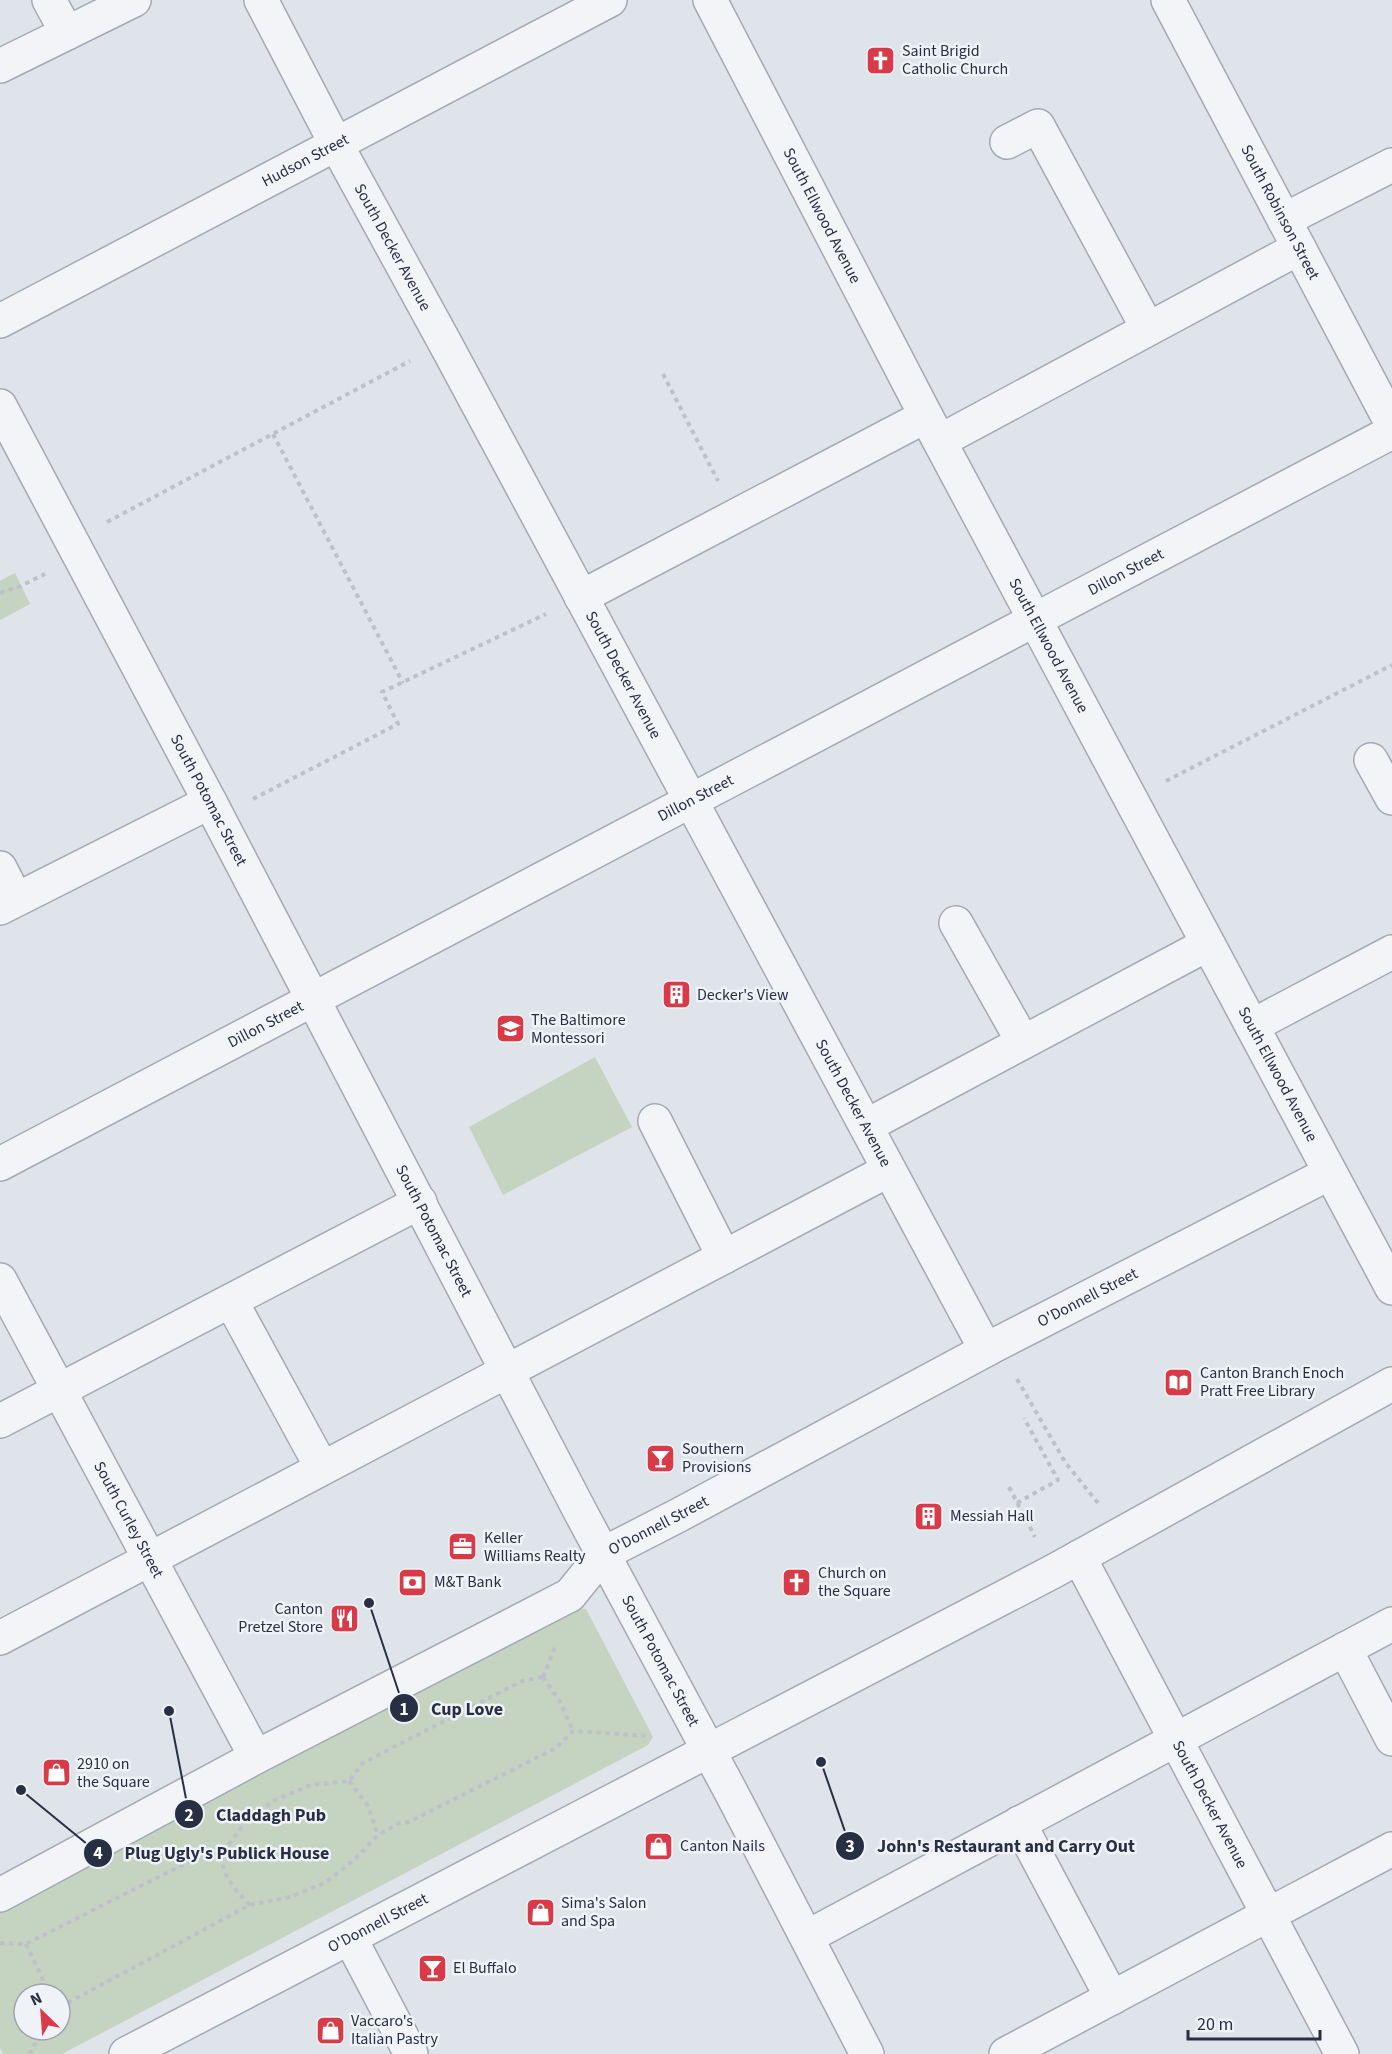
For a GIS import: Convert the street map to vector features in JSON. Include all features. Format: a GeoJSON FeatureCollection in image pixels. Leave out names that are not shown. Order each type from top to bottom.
{"type":"FeatureCollection","features":[{"type":"Feature","properties":{"kind":"street"},"geometry":{"type":"LineString","coordinates":[[49,0],[67,33]]}},
{"type":"Feature","properties":{"kind":"street"},"geometry":{"type":"LineString","coordinates":[[0,66],[134,0]]}},
{"type":"Feature","properties":{"kind":"street","name":"South Decker Avenue"},"geometry":{"type":"LineString","coordinates":[[261,0],[336,144],[986,1350]]}},
{"type":"Feature","properties":{"kind":"street","name":"Hudson Street"},"geometry":{"type":"LineString","coordinates":[[0,321],[610,0]]}},
{"type":"Feature","properties":{"kind":"street","name":"South Ellwood Avenue"},"geometry":{"type":"LineString","coordinates":[[710,0],[933,429],[1330,1173],[1387,1269]]}},
{"type":"Feature","properties":{"kind":"street","name":"South Robinson Street"},"geometry":{"type":"LineString","coordinates":[[1168,0],[1392,424]]}},
{"type":"Feature","properties":{"kind":"street"},"geometry":{"type":"LineString","coordinates":[[1007,142],[1038,126],[1148,329]]}},
{"type":"Feature","properties":{"kind":"street"},"geometry":{"type":"LineString","coordinates":[[581,597],[737,516],[933,429],[1148,329],[1392,165]]}},
{"type":"Feature","properties":{"kind":"street","name":"South Potomac Street"},"geometry":{"type":"LineString","coordinates":[[0,406],[867,2054]]}},
{"type":"Feature","properties":{"kind":"street","name":"Dillon Street"},"geometry":{"type":"LineString","coordinates":[[0,1164],[1392,432]]}},
{"type":"Feature","properties":{"kind":"street"},"geometry":{"type":"LineString","coordinates":[[1371,760],[1392,798]]}},
{"type":"Feature","properties":{"kind":"street"},"geometry":{"type":"LineString","coordinates":[[0,868],[8,904],[214,809]]}},
{"type":"Feature","properties":{"kind":"street"},"geometry":{"type":"LineString","coordinates":[[957,922],[1023,1042]]}},
{"type":"Feature","properties":{"kind":"street"},"geometry":{"type":"LineString","coordinates":[[866,1126],[1208,944]]}},
{"type":"Feature","properties":{"kind":"street"},"geometry":{"type":"LineString","coordinates":[[1252,1026],[1392,952]]}},
{"type":"Feature","properties":{"kind":"street"},"geometry":{"type":"LineString","coordinates":[[655,1121],[724,1257]]}},
{"type":"Feature","properties":{"kind":"street"},"geometry":{"type":"LineString","coordinates":[[0,1638],[889,1170]]}},
{"type":"Feature","properties":{"kind":"street","name":"O'Donnell Street"},"geometry":{"type":"LineString","coordinates":[[0,1895],[256,1758],[570,1595],[603,1554],[986,1350],[1330,1173]]}},
{"type":"Feature","properties":{"kind":"street"},"geometry":{"type":"LineString","coordinates":[[0,1421],[420,1202]]}},
{"type":"Feature","properties":{"kind":"street","name":"South Curley Street"},"geometry":{"type":"LineString","coordinates":[[0,1280],[256,1758]]}},
{"type":"Feature","properties":{"kind":"street"},"geometry":{"type":"LineString","coordinates":[[231,1300],[322,1468]]}},
{"type":"Feature","properties":{"kind":"street","name":"O'Donnell Street"},"geometry":{"type":"LineString","coordinates":[[126,2054],[1079,1557],[1392,1384]]}},
{"type":"Feature","properties":{"kind":"street","name":"South Decker Avenue"},"geometry":{"type":"LineString","coordinates":[[1079,1557],[1342,2054]]}},
{"type":"Feature","properties":{"kind":"street"},"geometry":{"type":"LineString","coordinates":[[807,1937],[1392,1624]]}},
{"type":"Feature","properties":{"kind":"street"},"geometry":{"type":"LineString","coordinates":[[1345,1649],[1392,1739]]}},
{"type":"Feature","properties":{"kind":"street"},"geometry":{"type":"LineString","coordinates":[[1019,1823],[1112,1998]]}},
{"type":"Feature","properties":{"kind":"street"},"geometry":{"type":"LineString","coordinates":[[1006,2054],[1392,1849]]}},
{"type":"Feature","properties":{"kind":"street"},"geometry":{"type":"LineString","coordinates":[[350,1938],[411,2054]]}},
{"type":"Feature","properties":{"kind":"path"},"geometry":{"type":"LineString","coordinates":[[0,593],[21,586],[137,507],[445,343]]}},
{"type":"Feature","properties":{"kind":"path"},"geometry":{"type":"LineString","coordinates":[[663,374],[737,516]]}},
{"type":"Feature","properties":{"kind":"path"},"geometry":{"type":"LineString","coordinates":[[273,434],[403,683]]}},
{"type":"Feature","properties":{"kind":"path"},"geometry":{"type":"LineString","coordinates":[[214,809],[398,724],[382,692],[581,597]]}},
{"type":"Feature","properties":{"kind":"path"},"geometry":{"type":"LineString","coordinates":[[1131,800],[1392,665]]}},
{"type":"Feature","properties":{"kind":"path"},"geometry":{"type":"LineString","coordinates":[[1020,1384],[1065,1462],[1096,1498]]}},
{"type":"Feature","properties":{"kind":"path"},"geometry":{"type":"LineString","coordinates":[[1017,1503],[1058,1480],[1024,1418]]}},
{"type":"Feature","properties":{"kind":"path"},"geometry":{"type":"LineString","coordinates":[[1008,1487],[1032,1532]]}},
{"type":"Feature","properties":{"kind":"path"},"geometry":{"type":"LineString","coordinates":[[250,1905],[228,1882],[222,1867],[221,1854],[244,1824],[275,1800],[311,1785],[349,1781],[363,1763],[522,1681],[543,1677],[560,1702],[573,1731]]}},
{"type":"Feature","properties":{"kind":"path"},"geometry":{"type":"LineString","coordinates":[[72,2001],[250,1905],[290,1897],[325,1883],[355,1859],[378,1835],[400,1823],[409,1822],[556,1748],[573,1731],[648,1736]]}},
{"type":"Feature","properties":{"kind":"path"},"geometry":{"type":"LineString","coordinates":[[349,1781],[368,1806],[378,1835]]}},
{"type":"Feature","properties":{"kind":"path"},"geometry":{"type":"LineString","coordinates":[[0,1943],[26,1944],[196,1858],[221,1854]]}},
{"type":"Feature","properties":{"kind":"path"},"geometry":{"type":"LineString","coordinates":[[26,1944],[44,1982]]}},
{"type":"Feature","properties":{"kind":"green space"},"geometry":{"type":"Polygon","coordinates":[[[15,573],[30,604],[0,620],[0,581],[15,573]]]}},
{"type":"Feature","properties":{"kind":"green space"},"geometry":{"type":"Polygon","coordinates":[[[595,1057],[632,1127],[503,1195],[469,1127],[595,1057]]]}},
{"type":"Feature","properties":{"kind":"green space"},"geometry":{"type":"Polygon","coordinates":[[[567,1608],[586,1609],[653,1737],[648,1745],[62,2054],[3,2054],[0,2048],[0,1908],[567,1608]]]}},
{"type":"Feature","properties":{"kind":"place","name":"Saint Brigid Catholic Church"},"geometry":{"type":"Point","coordinates":[881,60]}},
{"type":"Feature","properties":{"kind":"place","name":"Decker's View"},"geometry":{"type":"Point","coordinates":[676,995]}},
{"type":"Feature","properties":{"kind":"place","name":"The Baltimore Montessori"},"geometry":{"type":"Point","coordinates":[510,1029]}},
{"type":"Feature","properties":{"kind":"place","name":"Canton Branch Enoch Pratt Free Library"},"geometry":{"type":"Point","coordinates":[1179,1382]}},
{"type":"Feature","properties":{"kind":"place","name":"Southern Provisions"},"geometry":{"type":"Point","coordinates":[661,1458]}},
{"type":"Feature","properties":{"kind":"place","name":"Messiah Hall"},"geometry":{"type":"Point","coordinates":[929,1516]}},
{"type":"Feature","properties":{"kind":"place","name":"Keller Williams Realty"},"geometry":{"type":"Point","coordinates":[463,1547]}},
{"type":"Feature","properties":{"kind":"place","name":"M&T Bank"},"geometry":{"type":"Point","coordinates":[413,1582]}},
{"type":"Feature","properties":{"kind":"place","name":"Church on the Square"},"geometry":{"type":"Point","coordinates":[797,1582]}},
{"type":"Feature","properties":{"kind":"place","name":"Cup Love"},"geometry":{"type":"Point","coordinates":[369,1603]}},
{"type":"Feature","properties":{"kind":"place","name":"Canton Pretzel Store"},"geometry":{"type":"Point","coordinates":[344,1618]}},
{"type":"Feature","properties":{"kind":"place","name":"Claddagh Pub"},"geometry":{"type":"Point","coordinates":[169,1711]}},
{"type":"Feature","properties":{"kind":"place","name":"John's Restaurant and Carry Out"},"geometry":{"type":"Point","coordinates":[821,1762]}},
{"type":"Feature","properties":{"kind":"place","name":"2910 on the Square"},"geometry":{"type":"Point","coordinates":[56,1773]}},
{"type":"Feature","properties":{"kind":"place","name":"Plug Ugly's Publick House"},"geometry":{"type":"Point","coordinates":[21,1790]}},
{"type":"Feature","properties":{"kind":"place","name":"Canton Nails"},"geometry":{"type":"Point","coordinates":[659,1846]}},
{"type":"Feature","properties":{"kind":"place","name":"Sima's Salon and Spa"},"geometry":{"type":"Point","coordinates":[540,1912]}},
{"type":"Feature","properties":{"kind":"place","name":"El Buffalo"},"geometry":{"type":"Point","coordinates":[432,1968]}},
{"type":"Feature","properties":{"kind":"place","name":"Vaccaro's Italian Pastry"},"geometry":{"type":"Point","coordinates":[330,2030]}}]}
